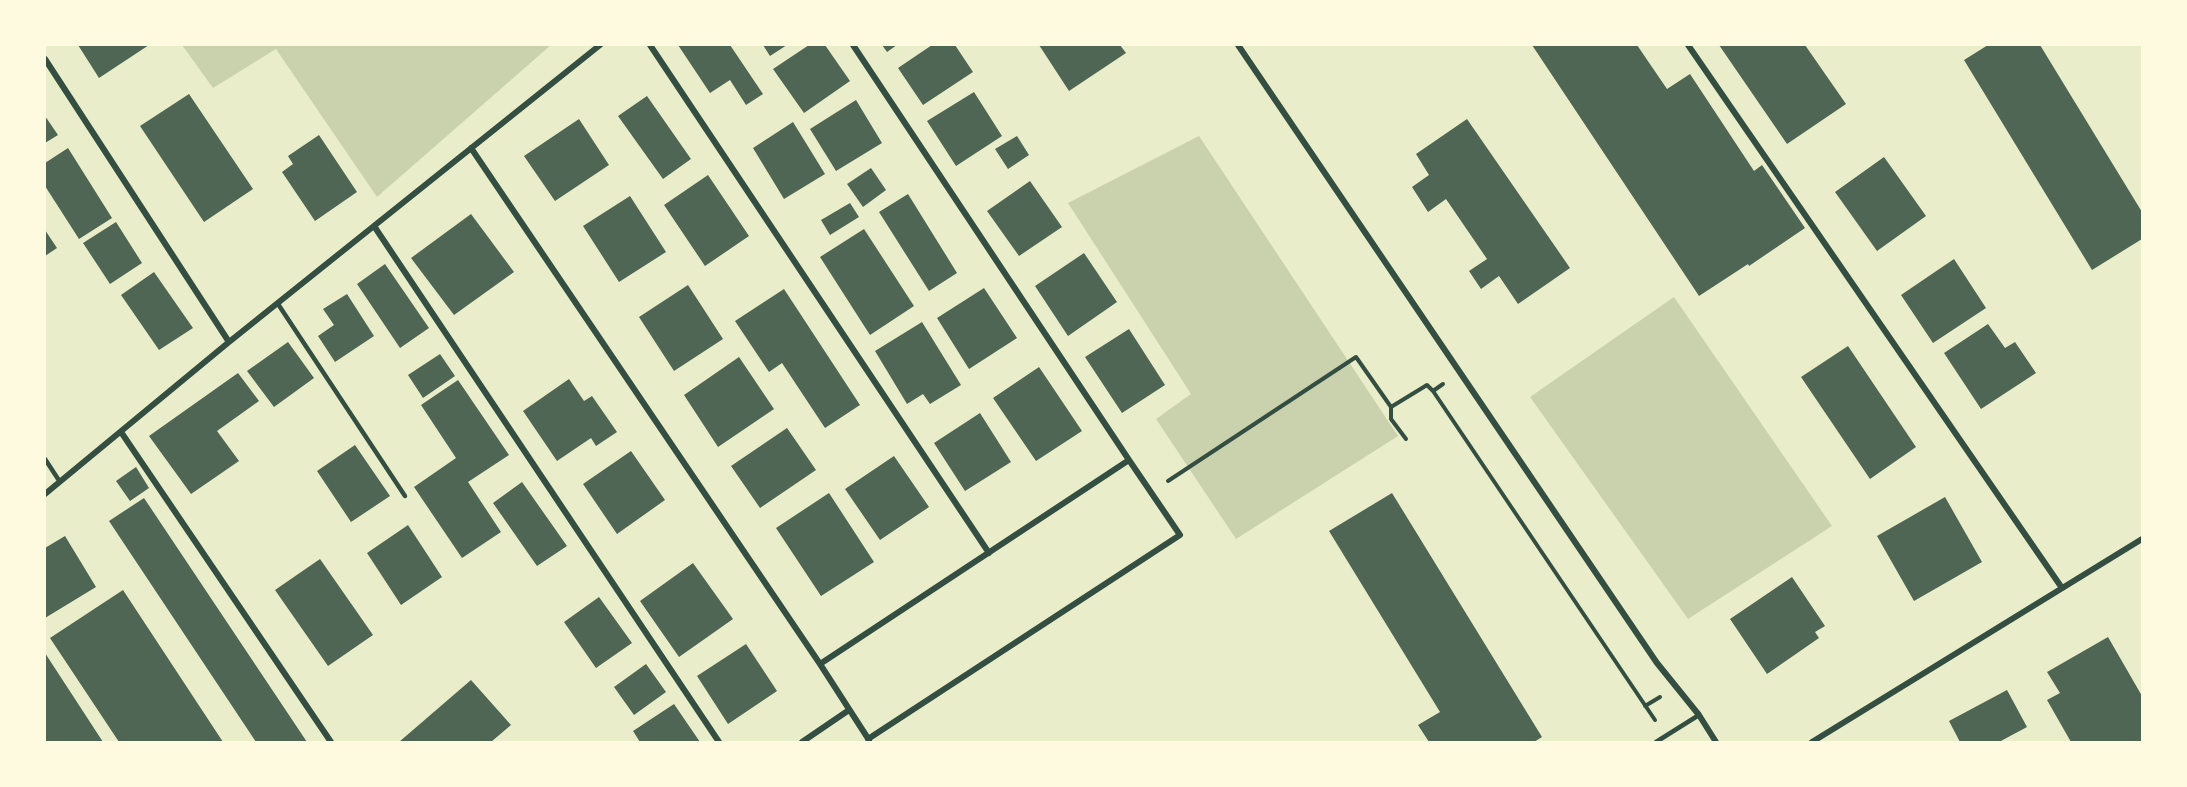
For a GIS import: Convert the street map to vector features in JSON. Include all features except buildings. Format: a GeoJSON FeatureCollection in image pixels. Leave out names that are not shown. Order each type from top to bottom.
{"type":"FeatureCollection","features":[{"type":"Feature","properties":{"kind":"street"},"geometry":{"type":"LineString","coordinates":[[45,494],[230,342],[600,45]]}},
{"type":"Feature","properties":{"kind":"street"},"geometry":{"type":"LineString","coordinates":[[650,45],[989,553]]}},
{"type":"Feature","properties":{"kind":"street"},"geometry":{"type":"LineString","coordinates":[[471,148],[820,664],[869,741],[1180,535],[853,45]]}},
{"type":"Feature","properties":{"kind":"street"},"geometry":{"type":"LineString","coordinates":[[1238,45],[1657,663],[1699,715],[1716,742]]}},
{"type":"Feature","properties":{"kind":"street"},"geometry":{"type":"LineString","coordinates":[[1688,45],[2062,588]]}},
{"type":"Feature","properties":{"kind":"street"},"geometry":{"type":"LineString","coordinates":[[45,59],[230,342]]}},
{"type":"Feature","properties":{"kind":"street"},"geometry":{"type":"LineString","coordinates":[[374,226],[719,742]]}},
{"type":"Feature","properties":{"kind":"street"},"geometry":{"type":"LineString","coordinates":[[121,432],[331,742]]}},
{"type":"Feature","properties":{"kind":"street"},"geometry":{"type":"LineString","coordinates":[[820,664],[1129,460]]}},
{"type":"Feature","properties":{"kind":"street"},"geometry":{"type":"LineString","coordinates":[[1812,742],[2142,539]]}},
{"type":"Feature","properties":{"kind":"street"},"geometry":{"type":"LineString","coordinates":[[802,742],[849,710]]}},
{"type":"Feature","properties":{"kind":"lane"},"geometry":{"type":"LineString","coordinates":[[278,304],[405,496]]}},
{"type":"Feature","properties":{"kind":"lane"},"geometry":{"type":"LineString","coordinates":[[45,459],[60,482]]}},
{"type":"Feature","properties":{"kind":"lane"},"geometry":{"type":"LineString","coordinates":[[1656,742],[1699,715]]}},
{"type":"Feature","properties":{"kind":"path"},"geometry":{"type":"LineString","coordinates":[[1151,492],[1356,357],[1391,407],[1391,419],[1406,439]]}},
{"type":"Feature","properties":{"kind":"path"},"geometry":{"type":"LineString","coordinates":[[1433,391],[1460,371]]}},
{"type":"Feature","properties":{"kind":"path"},"geometry":{"type":"LineString","coordinates":[[1391,407],[1427,385],[1433,391],[1655,720]]}},
{"type":"Feature","properties":{"kind":"green space"},"geometry":{"type":"Polygon","coordinates":[[[182,45],[551,45],[377,197],[276,49],[213,88],[182,45]]]}},
{"type":"Feature","properties":{"kind":"green space"},"geometry":{"type":"Polygon","coordinates":[[[1199,136],[1398,436],[1236,539],[1156,419],[1191,394],[1068,203],[1199,136]]]}},
{"type":"Feature","properties":{"kind":"green space"},"geometry":{"type":"Polygon","coordinates":[[[1674,297],[1832,526],[1688,619],[1530,397],[1674,297]]]}}]}
